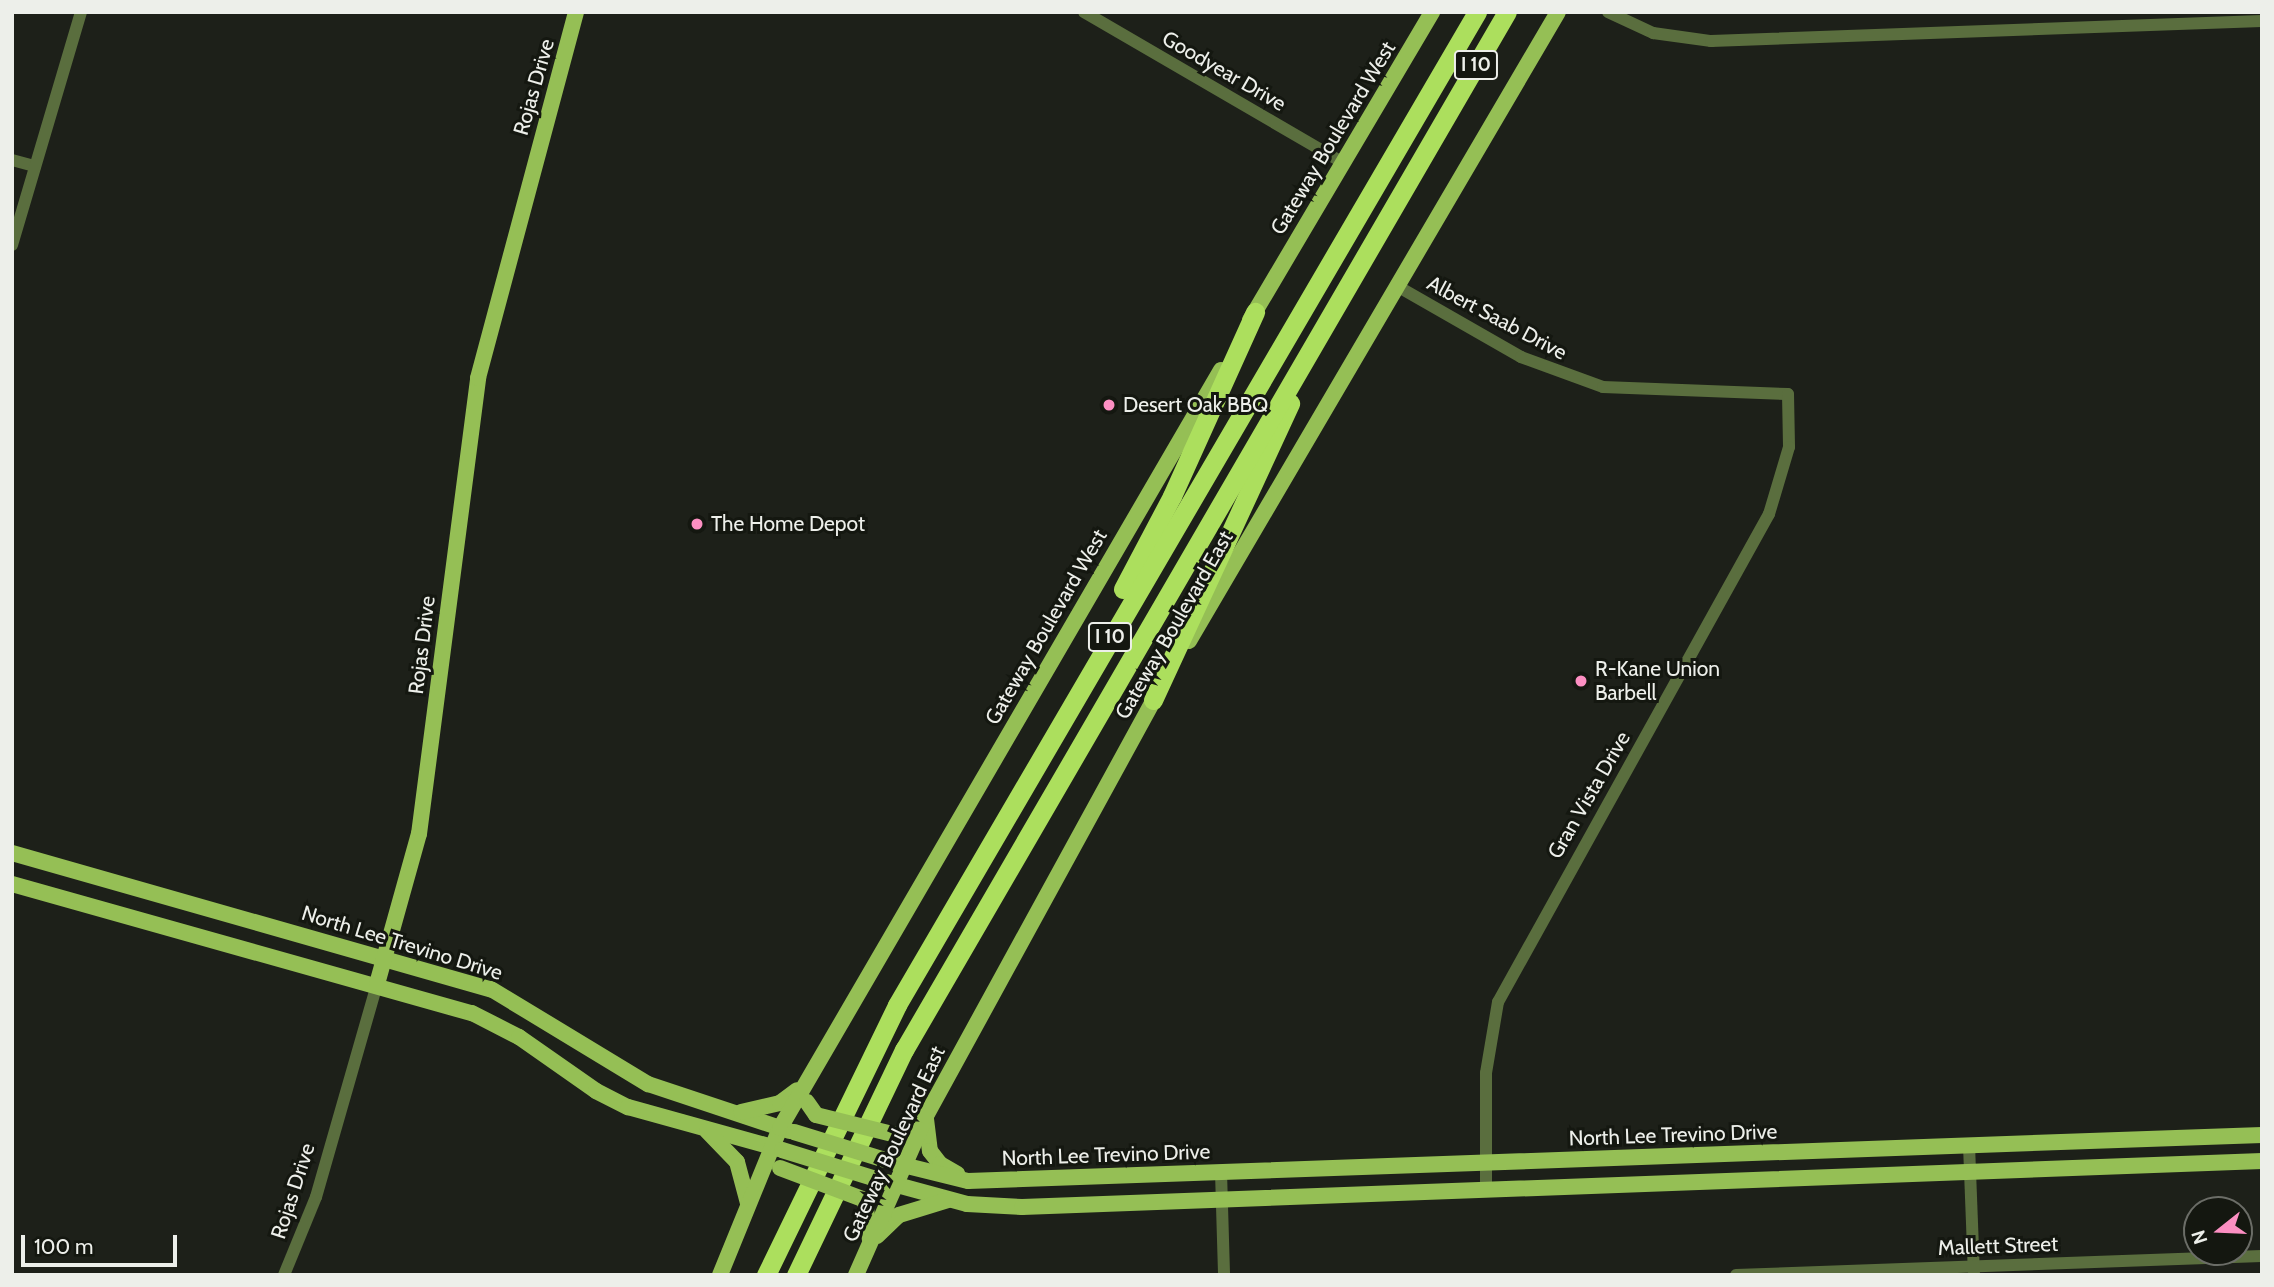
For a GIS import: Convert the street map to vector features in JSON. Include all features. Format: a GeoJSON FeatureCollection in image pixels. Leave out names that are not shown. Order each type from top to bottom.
{"type":"FeatureCollection","features":[{"type":"Feature","properties":{"kind":"highway","name":"I 10"},"geometry":{"type":"LineString","coordinates":[[766,1275],[876,1045],[1036,762],[1477,12]]}},
{"type":"Feature","properties":{"kind":"highway","name":"I 10"},"geometry":{"type":"LineString","coordinates":[[796,1275],[904,1050],[1507,12]]}},
{"type":"Feature","properties":{"kind":"highway"},"geometry":{"type":"LineString","coordinates":[[1036,762],[1074,677],[1172,496],[1255,312]]}},
{"type":"Feature","properties":{"kind":"highway"},"geometry":{"type":"LineString","coordinates":[[1153,701],[1199,595],[1272,448],[1304,360]]}},
{"type":"Feature","properties":{"kind":"main road","name":"Rojas Drive"},"geometry":{"type":"LineString","coordinates":[[377,984],[387,959],[419,834],[478,378],[576,12]]}},
{"type":"Feature","properties":{"kind":"main road","name":"Gateway Boulevard West"},"geometry":{"type":"LineString","coordinates":[[720,1275],[756,1182],[787,1130],[804,1085],[1432,12]]}},
{"type":"Feature","properties":{"kind":"main road","name":"Gateway Boulevard East"},"geometry":{"type":"LineString","coordinates":[[856,1275],[926,1116],[1153,701],[1558,12]]}},
{"type":"Feature","properties":{"kind":"main road","name":"North Lee Trevino Drive"},"geometry":{"type":"LineString","coordinates":[[12,853],[491,989],[538,1013],[629,1074],[714,1109],[885,1160],[968,1181],[2262,1135]]}},
{"type":"Feature","properties":{"kind":"main road"},"geometry":{"type":"LineString","coordinates":[[12,884],[377,984],[494,1024],[628,1107],[777,1148],[948,1200],[1022,1207],[2262,1161]]}},
{"type":"Feature","properties":{"kind":"main road"},"geometry":{"type":"LineString","coordinates":[[714,1109],[757,1111],[780,1103],[804,1085],[807,1102],[816,1115],[900,1136],[926,1116],[933,1156],[968,1181]]}},
{"type":"Feature","properties":{"kind":"main road"},"geometry":{"type":"LineString","coordinates":[[705,1129],[737,1162],[748,1204]]}},
{"type":"Feature","properties":{"kind":"main road"},"geometry":{"type":"LineString","coordinates":[[756,1182],[780,1168],[865,1200],[870,1242]]}},
{"type":"Feature","properties":{"kind":"main road"},"geometry":{"type":"LineString","coordinates":[[870,1242],[899,1215],[948,1200]]}},
{"type":"Feature","properties":{"kind":"street"},"geometry":{"type":"LineString","coordinates":[[12,245],[81,12]]}},
{"type":"Feature","properties":{"kind":"street","name":"Goodyear Drive"},"geometry":{"type":"LineString","coordinates":[[1084,12],[1343,163]]}},
{"type":"Feature","properties":{"kind":"street"},"geometry":{"type":"LineString","coordinates":[[1608,12],[1653,33],[1712,41],[2262,21]]}},
{"type":"Feature","properties":{"kind":"street"},"geometry":{"type":"LineString","coordinates":[[12,160],[35,166]]}},
{"type":"Feature","properties":{"kind":"street","name":"Albert Saab Drive"},"geometry":{"type":"LineString","coordinates":[[1398,286],[1521,358],[1603,387],[1788,394]]}},
{"type":"Feature","properties":{"kind":"street","name":"Gran Vista Drive"},"geometry":{"type":"LineString","coordinates":[[1486,1189],[1486,1073],[1498,1002],[1769,514],[1789,447],[1788,394]]}},
{"type":"Feature","properties":{"kind":"street","name":"Rojas Drive"},"geometry":{"type":"LineString","coordinates":[[284,1275],[316,1198],[377,984]]}},
{"type":"Feature","properties":{"kind":"street"},"geometry":{"type":"LineString","coordinates":[[1969,1145],[1974,1270]]}},
{"type":"Feature","properties":{"kind":"street"},"geometry":{"type":"LineString","coordinates":[[1221,1172],[1224,1275]]}},
{"type":"Feature","properties":{"kind":"street","name":"Mallett Street"},"geometry":{"type":"LineString","coordinates":[[1736,1275],[1974,1270],[2262,1255]]}},
{"type":"Feature","properties":{"kind":"place","name":"Desert Oak BBQ"},"geometry":{"type":"Point","coordinates":[1109,405]}},
{"type":"Feature","properties":{"kind":"place","name":"The Home Depot"},"geometry":{"type":"Point","coordinates":[697,524]}},
{"type":"Feature","properties":{"kind":"place","name":"R-Kane Union Barbell"},"geometry":{"type":"Point","coordinates":[1581,681]}}]}
